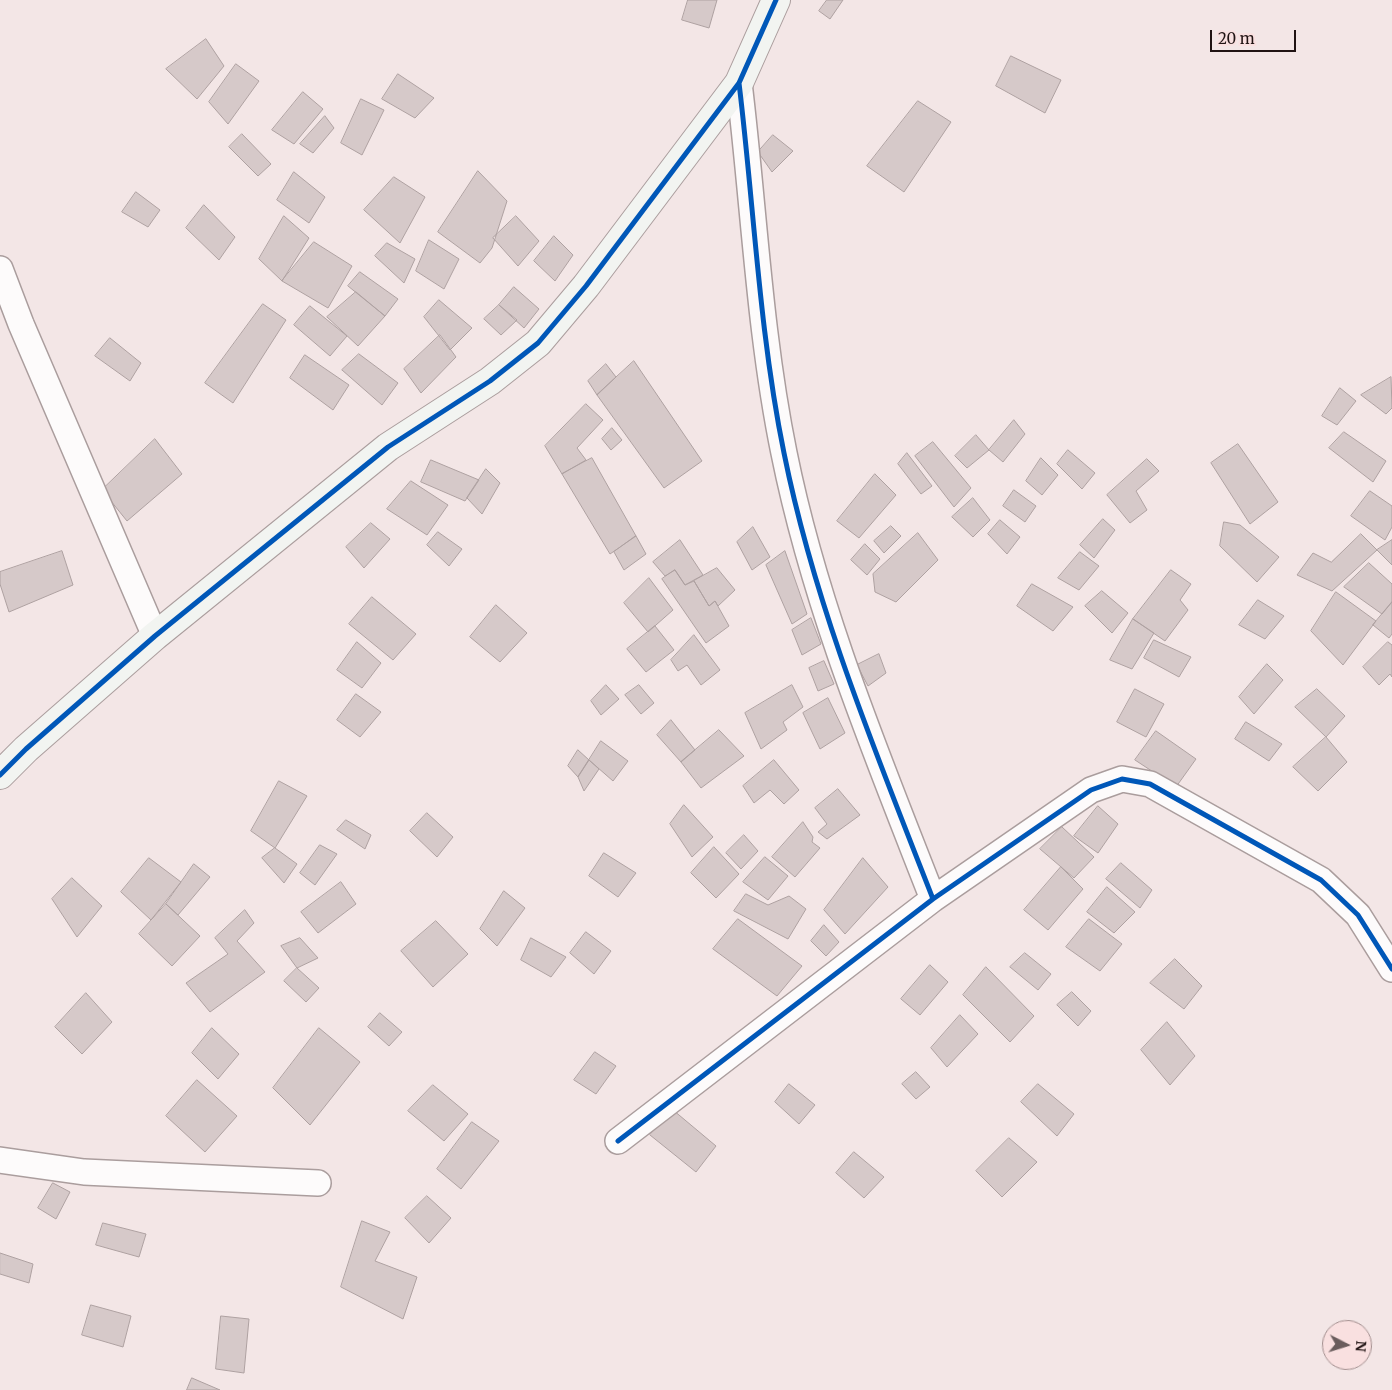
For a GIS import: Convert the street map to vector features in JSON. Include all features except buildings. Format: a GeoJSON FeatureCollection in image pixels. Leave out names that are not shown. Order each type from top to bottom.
{"type":"FeatureCollection","features":[{"type":"Feature","properties":{"kind":"street"},"geometry":{"type":"LineString","coordinates":[[0,775],[26,749],[155,636],[388,448],[490,381],[538,343],[586,286],[739,83],[776,0]]}},
{"type":"Feature","properties":{"kind":"street"},"geometry":{"type":"LineString","coordinates":[[739,83],[749,167],[763,324],[784,453],[823,606],[884,775],[933,899]]}},
{"type":"Feature","properties":{"kind":"street"},"geometry":{"type":"LineString","coordinates":[[0,269],[20,324],[155,636]]}},
{"type":"Feature","properties":{"kind":"street"},"geometry":{"type":"LineString","coordinates":[[618,1141],[933,899],[1091,790],[1122,779],[1150,784],[1321,880],[1358,915],[1392,969]]}},
{"type":"Feature","properties":{"kind":"street"},"geometry":{"type":"LineString","coordinates":[[0,1160],[84,1172],[318,1183]]}},
{"type":"Feature","properties":{"kind":"cycle path"},"geometry":{"type":"LineString","coordinates":[[0,775],[26,749],[155,636],[388,447],[490,381],[538,343],[586,286],[739,83],[776,0]]}},
{"type":"Feature","properties":{"kind":"cycle path"},"geometry":{"type":"LineString","coordinates":[[739,83],[769,361],[784,453],[797,510],[812,567],[849,679],[933,899]]}},
{"type":"Feature","properties":{"kind":"cycle path"},"geometry":{"type":"LineString","coordinates":[[618,1141],[933,899],[1091,790],[1122,779],[1150,784],[1321,880],[1358,915],[1392,969]]}}]}
